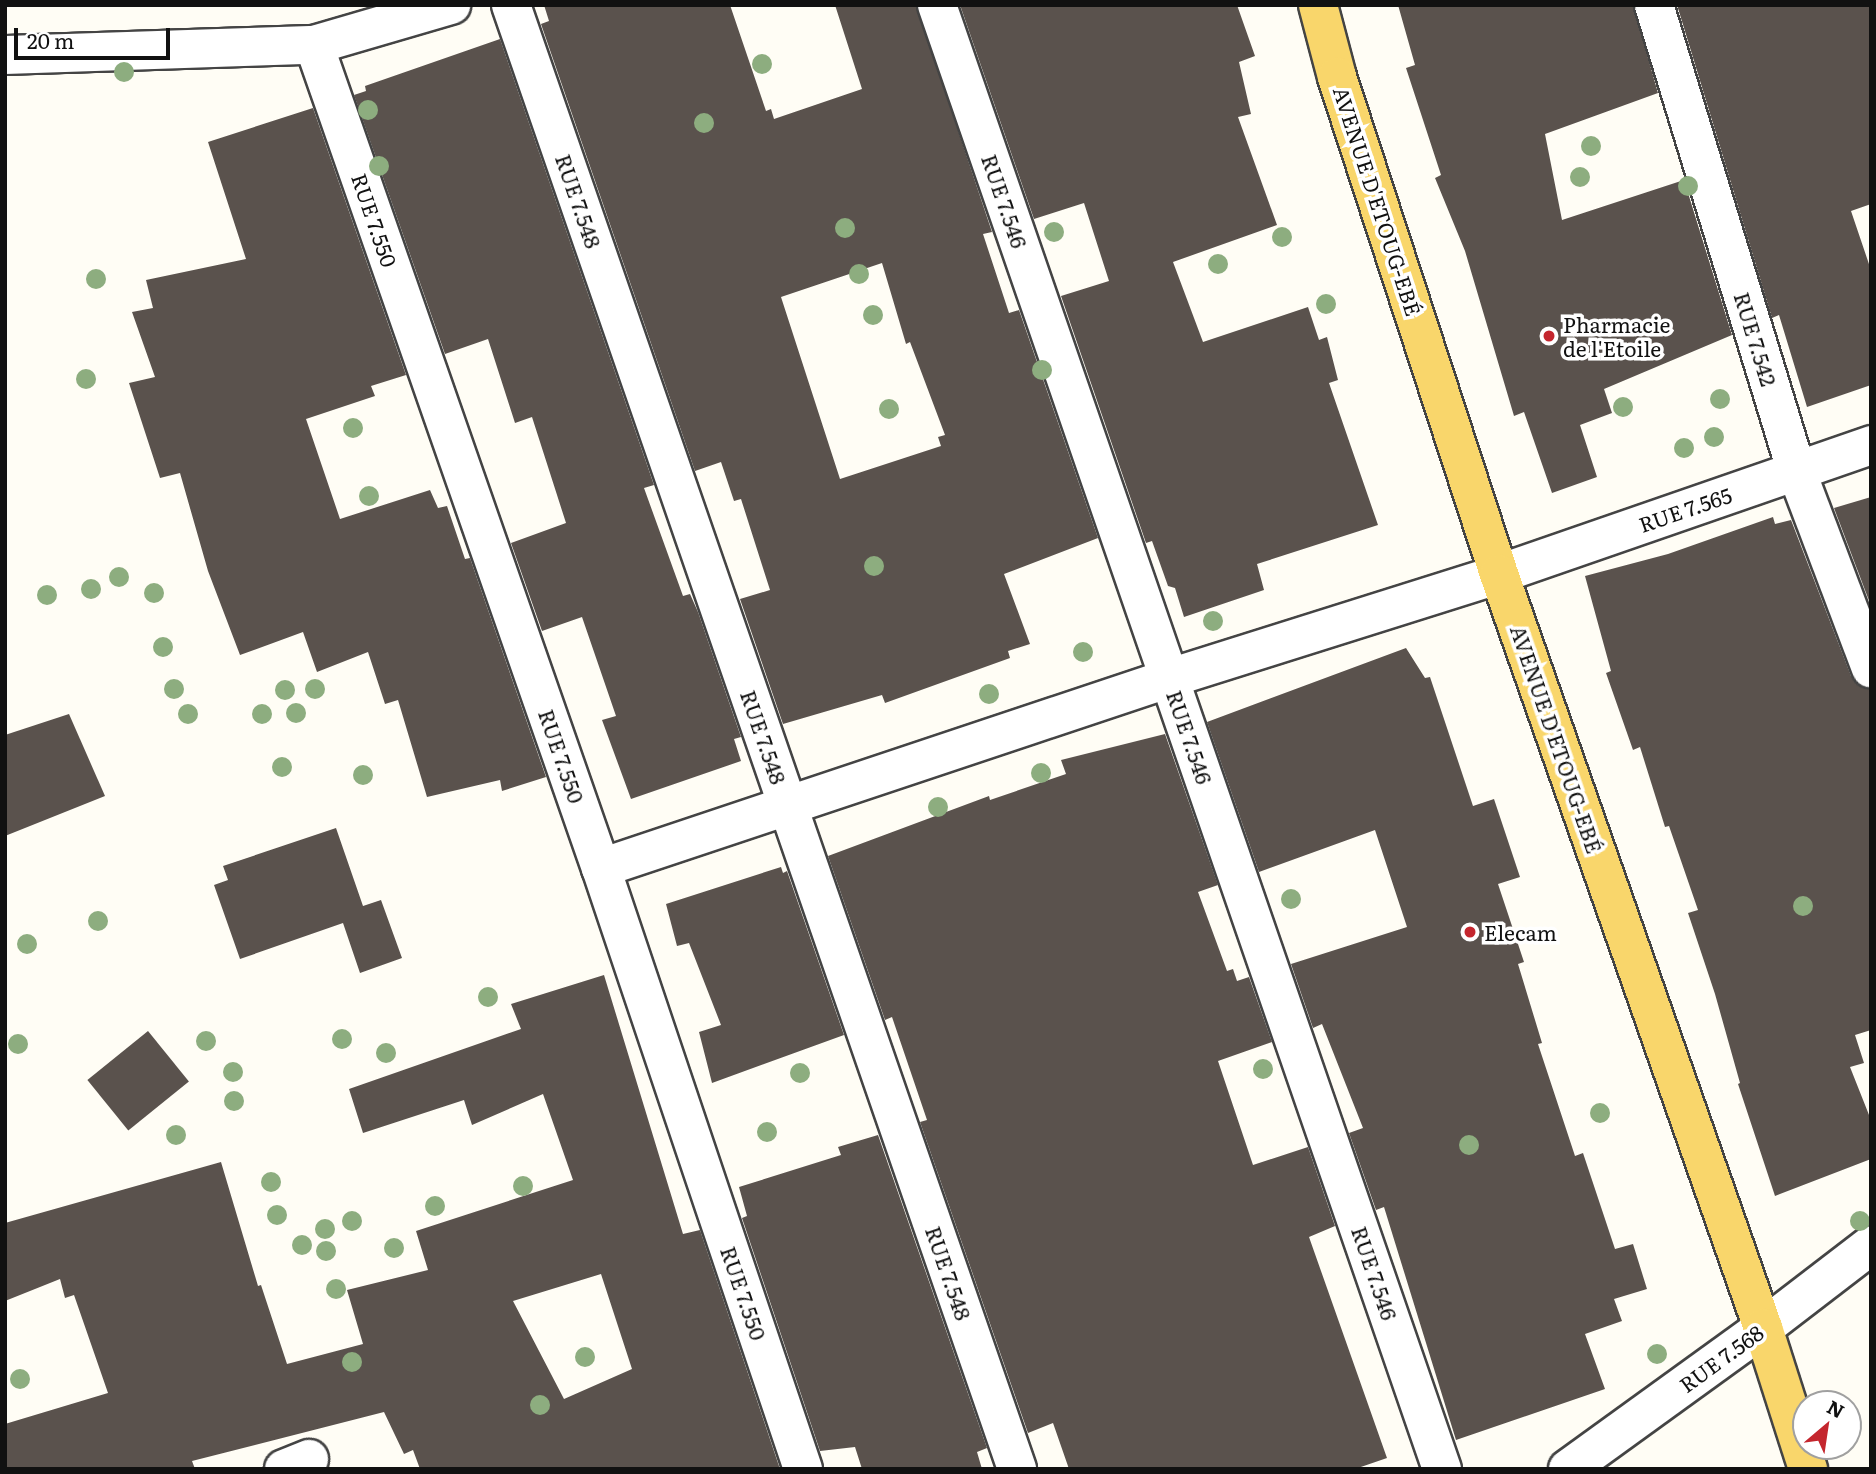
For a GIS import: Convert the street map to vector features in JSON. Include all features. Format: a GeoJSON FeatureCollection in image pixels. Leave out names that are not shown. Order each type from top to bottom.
{"type":"FeatureCollection","features":[{"type":"Feature","properties":{"kind":"main road","name":"AVENUE D'ETOUG-EBÉ"},"geometry":{"type":"LineString","coordinates":[[1318,5],[1341,89],[1499,575],[1763,1328],[1808,1469]]}},
{"type":"Feature","properties":{"kind":"street"},"geometry":{"type":"LineString","coordinates":[[5,55],[314,45],[450,5]]}},
{"type":"Feature","properties":{"kind":"street","name":"RUE 7.548"},"geometry":{"type":"LineString","coordinates":[[511,5],[1017,1469]]}},
{"type":"Feature","properties":{"kind":"street","name":"RUE 7.546"},"geometry":{"type":"LineString","coordinates":[[937,5],[1442,1469]]}},
{"type":"Feature","properties":{"kind":"street","name":"RUE 7.542"},"geometry":{"type":"LineString","coordinates":[[1654,5],[1796,470],[1871,668]]}},
{"type":"Feature","properties":{"kind":"street","name":"RUE 7.550"},"geometry":{"type":"LineString","coordinates":[[314,45],[600,868],[803,1469]]}},
{"type":"Feature","properties":{"kind":"street","name":"RUE 7.565"},"geometry":{"type":"LineString","coordinates":[[600,868],[1170,678],[1499,575],[1871,445]]}},
{"type":"Feature","properties":{"kind":"street","name":"RUE 7.568"},"geometry":{"type":"LineString","coordinates":[[1568,1469],[1763,1328],[1871,1245]]}},
{"type":"Feature","properties":{"kind":"building"},"geometry":{"type":"Polygon","coordinates":[[[544,5],[730,5],[766,111],[771,109],[774,119],[862,89],[835,5],[916,5],[992,232],[983,234],[1009,313],[1019,310],[1098,538],[1004,574],[1030,644],[1008,651],[1010,658],[885,703],[882,695],[783,724],[740,599],[770,590],[741,499],[734,501],[721,462],[695,471],[541,24],[549,21],[544,5]],[[882,263],[781,297],[840,479],[941,446],[938,437],[945,435],[910,342],[906,344],[882,263]]]}},
{"type":"Feature","properties":{"kind":"building"},"geometry":{"type":"Polygon","coordinates":[[[960,5],[1237,5],[1255,56],[1239,62],[1251,114],[1238,117],[1277,225],[1173,262],[1203,342],[1308,307],[1319,340],[1327,337],[1338,380],[1329,383],[1378,525],[1257,564],[1264,590],[1184,617],[1175,588],[1168,586],[1152,541],[1146,543],[1061,296],[1109,281],[1084,203],[1034,219],[960,5]]]}},
{"type":"Feature","properties":{"kind":"building"},"geometry":{"type":"Polygon","coordinates":[[[1398,5],[1633,5],[1658,93],[1545,134],[1562,220],[1684,180],[1732,335],[1604,389],[1612,413],[1580,425],[1597,477],[1552,493],[1524,412],[1514,416],[1465,251],[1435,178],[1441,175],[1406,68],[1415,65],[1398,5]]]}},
{"type":"Feature","properties":{"kind":"building"},"geometry":{"type":"Polygon","coordinates":[[[1677,5],[1871,5],[1871,204],[1851,211],[1871,270],[1871,385],[1807,407],[1779,315],[1772,318],[1677,5]]]}},
{"type":"Feature","properties":{"kind":"building"},"geometry":{"type":"Polygon","coordinates":[[[500,39],[654,485],[644,488],[683,596],[690,594],[698,612],[741,737],[734,739],[741,761],[631,799],[602,720],[616,716],[582,617],[542,631],[511,543],[566,523],[532,417],[515,423],[488,339],[445,354],[354,95],[366,91],[365,86],[500,39]]]}},
{"type":"Feature","properties":{"kind":"building"},"geometry":{"type":"Polygon","coordinates":[[[313,108],[406,375],[371,386],[375,396],[306,419],[340,519],[430,490],[438,508],[447,506],[465,559],[470,558],[546,777],[502,791],[500,780],[427,797],[398,700],[385,704],[368,652],[317,672],[303,632],[240,655],[208,571],[180,473],[160,478],[129,383],[155,377],[132,312],[153,308],[146,280],[246,259],[208,142],[313,108]]]}},
{"type":"Feature","properties":{"kind":"building"},"geometry":{"type":"Polygon","coordinates":[[[1871,497],[1871,606],[1834,508],[1871,497]]]}},
{"type":"Feature","properties":{"kind":"building"},"geometry":{"type":"Polygon","coordinates":[[[1773,517],[1775,524],[1791,520],[1851,676],[1858,685],[1871,689],[1871,1030],[1855,1035],[1864,1063],[1850,1067],[1871,1120],[1871,1159],[1775,1196],[1738,1084],[1740,1083],[1715,994],[1688,913],[1698,910],[1669,826],[1665,827],[1640,747],[1633,750],[1606,673],[1611,671],[1585,576],[1668,554],[1773,517]]]}},
{"type":"Feature","properties":{"kind":"building"},"geometry":{"type":"Polygon","coordinates":[[[1406,648],[1425,678],[1430,677],[1473,806],[1494,799],[1520,877],[1498,884],[1524,962],[1518,964],[1542,1043],[1538,1044],[1575,1156],[1583,1153],[1615,1249],[1633,1244],[1647,1289],[1614,1299],[1622,1321],[1585,1334],[1605,1389],[1456,1440],[1384,1207],[1376,1210],[1349,1133],[1363,1128],[1322,1024],[1313,1028],[1291,964],[1407,927],[1375,830],[1259,872],[1207,722],[1406,648]]]}},
{"type":"Feature","properties":{"kind":"building"},"geometry":{"type":"Polygon","coordinates":[[[69,714],[105,796],[5,836],[5,735],[69,714]]]}},
{"type":"Feature","properties":{"kind":"building"},"geometry":{"type":"Polygon","coordinates":[[[1165,734],[1218,885],[1198,892],[1227,971],[1233,969],[1237,981],[1249,977],[1272,1042],[1218,1061],[1253,1165],[1308,1147],[1335,1226],[1309,1237],[1387,1458],[1355,1469],[1069,1469],[1053,1423],[1028,1433],[920,1122],[927,1120],[892,1017],[885,1020],[828,856],[989,796],[990,800],[1066,774],[1061,760],[1165,734]]]}},
{"type":"Feature","properties":{"kind":"building"},"geometry":{"type":"Polygon","coordinates":[[[336,828],[363,906],[381,900],[402,958],[360,973],[343,923],[240,959],[214,885],[228,880],[223,866],[336,828]]]}},
{"type":"Feature","properties":{"kind":"building"},"geometry":{"type":"Polygon","coordinates":[[[781,867],[783,873],[787,871],[844,1035],[712,1083],[699,1032],[721,1025],[689,943],[677,946],[666,904],[781,867]]]}},
{"type":"Feature","properties":{"kind":"building"},"geometry":{"type":"Polygon","coordinates":[[[604,975],[683,1234],[700,1230],[780,1469],[420,1469],[413,1450],[404,1454],[384,1412],[192,1461],[195,1469],[5,1469],[5,1424],[108,1393],[74,1295],[65,1298],[60,1279],[5,1301],[5,1223],[221,1162],[258,1286],[261,1285],[287,1364],[363,1344],[347,1290],[428,1270],[416,1231],[573,1180],[543,1094],[472,1125],[464,1100],[363,1133],[349,1089],[521,1029],[511,1004],[604,975]],[[601,1274],[513,1301],[564,1399],[632,1369],[601,1274]]]}},
{"type":"Feature","properties":{"kind":"building"},"geometry":{"type":"Polygon","coordinates":[[[148,1031],[189,1082],[128,1131],[87,1080],[148,1031]]]}},
{"type":"Feature","properties":{"kind":"building"},"geometry":{"type":"Polygon","coordinates":[[[878,1135],[987,1448],[977,1452],[982,1469],[862,1469],[855,1447],[820,1451],[742,1218],[747,1216],[739,1187],[841,1155],[838,1147],[878,1135]]]}},
{"type":"Feature","properties":{"kind":"place","name":"Pharmacie de l'Etoile"},"geometry":{"type":"Point","coordinates":[1549,336]}},
{"type":"Feature","properties":{"kind":"place","name":"Elecam"},"geometry":{"type":"Point","coordinates":[1470,932]}}]}
